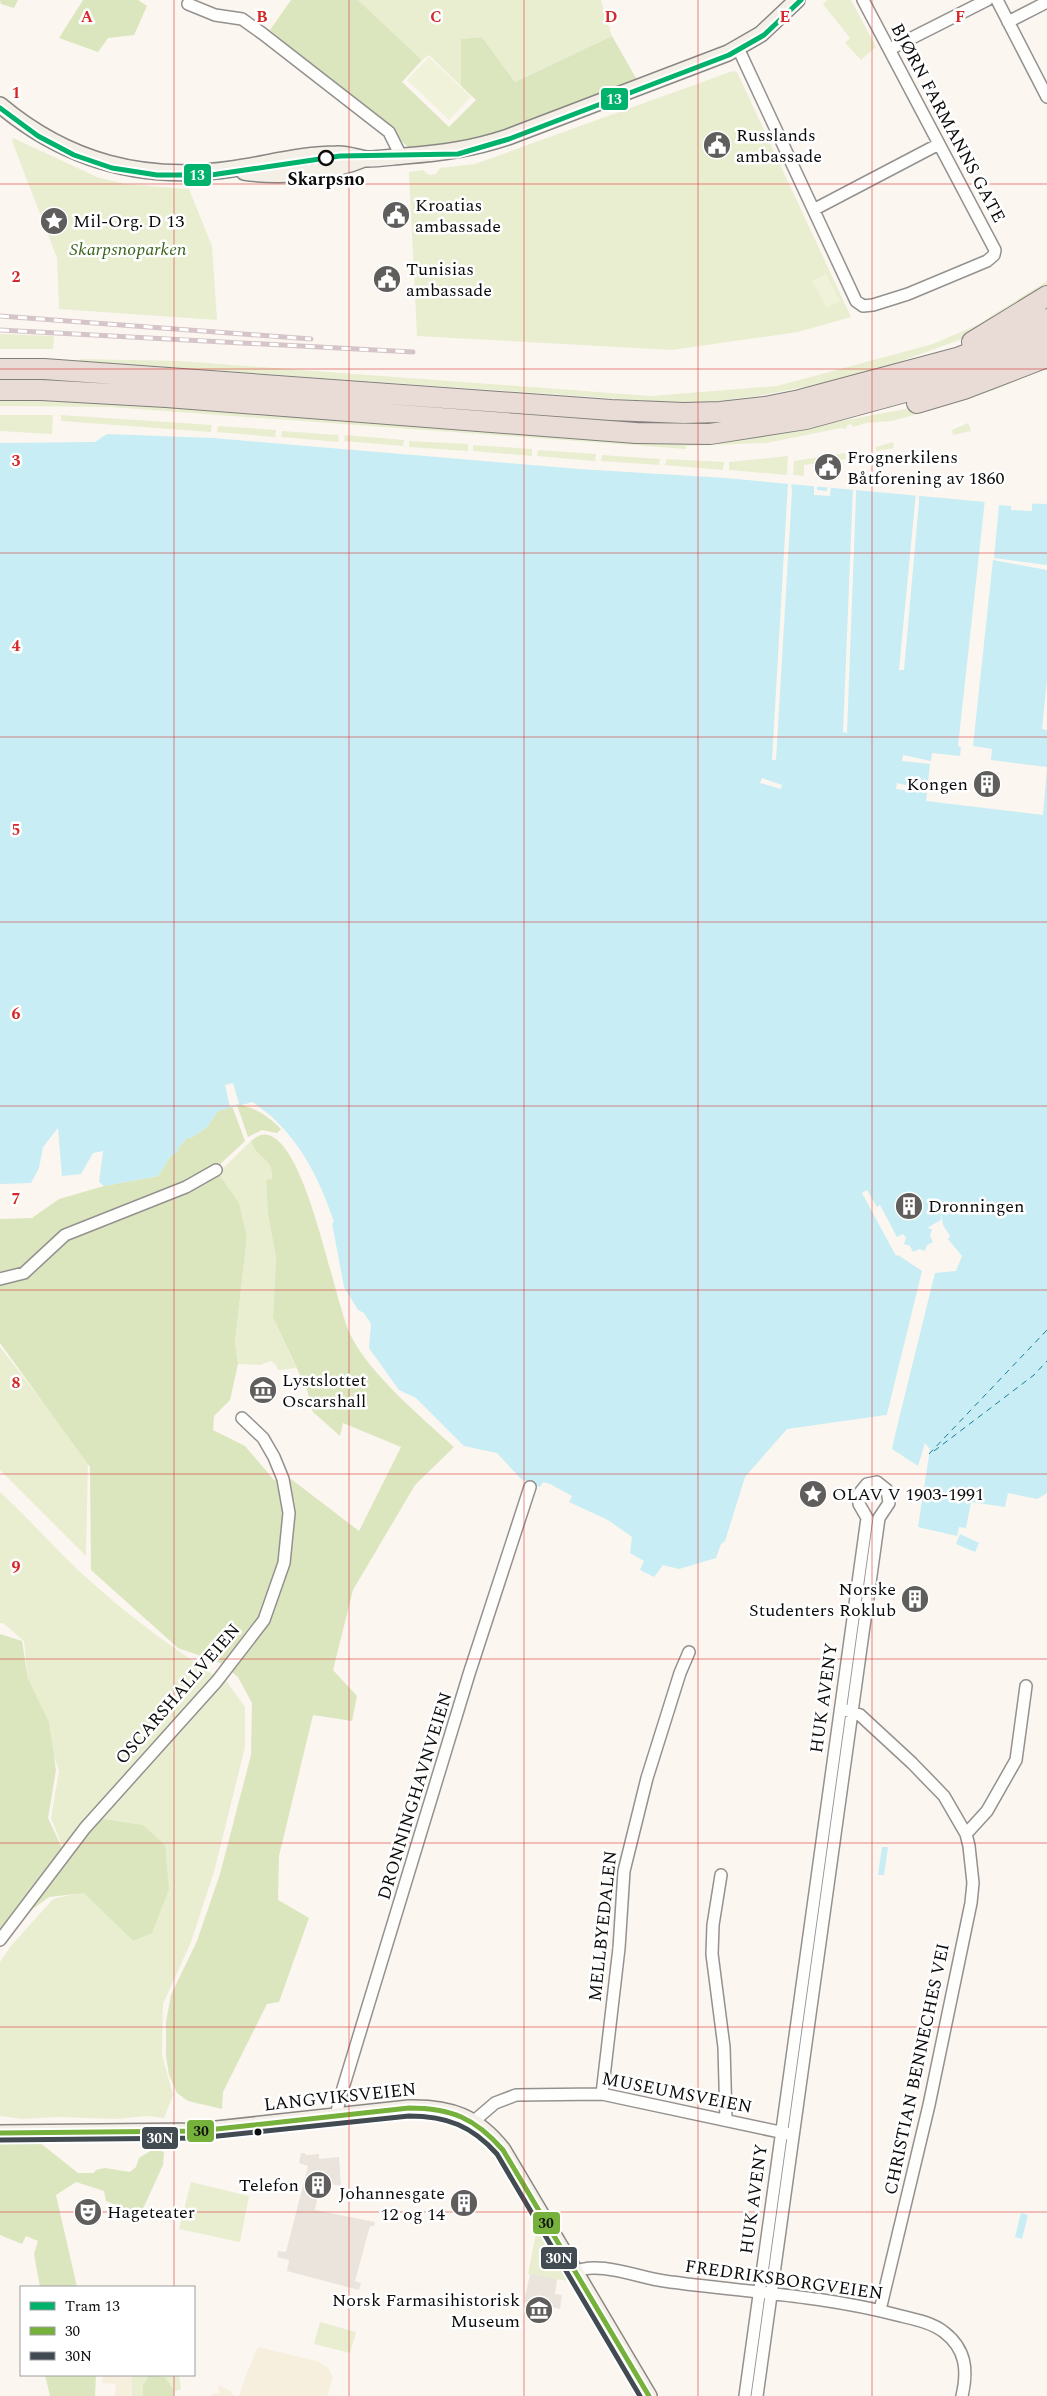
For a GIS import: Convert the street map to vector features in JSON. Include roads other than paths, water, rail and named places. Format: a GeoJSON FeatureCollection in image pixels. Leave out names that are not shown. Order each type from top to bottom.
{"type":"FeatureCollection","features":[{"type":"Feature","properties":{"kind":"highway"},"geometry":{"type":"LineString","coordinates":[[912,369],[969,344],[1047,296]]}},
{"type":"Feature","properties":{"kind":"highway"},"geometry":{"type":"LineString","coordinates":[[0,369],[44,369],[611,410],[684,413],[765,407],[845,389],[957,358],[1006,339],[1047,319]]}},
{"type":"Feature","properties":{"kind":"highway"},"geometry":{"type":"LineString","coordinates":[[0,390],[41,390],[156,396],[663,434],[710,434],[806,419],[916,389],[1008,356],[1047,337]]}},
{"type":"Feature","properties":{"kind":"highway"},"geometry":{"type":"LineString","coordinates":[[870,402],[904,405],[919,402],[964,389],[1047,357]]}},
{"type":"Feature","properties":{"kind":"street"},"geometry":{"type":"LineString","coordinates":[[0,105],[43,136],[82,156],[131,169],[168,173],[230,170],[273,175],[343,167],[364,159],[445,153],[474,148],[532,128],[738,48],[761,34],[797,0]]}},
{"type":"Feature","properties":{"kind":"street","name":"BJØRN FARMANNS GATE"},"geometry":{"type":"LineString","coordinates":[[815,209],[856,300],[863,306],[873,305],[908,294],[987,262],[994,255],[993,245],[863,0]]}},
{"type":"Feature","properties":{"kind":"street"},"geometry":{"type":"LineString","coordinates":[[890,49],[987,0]]}},
{"type":"Feature","properties":{"kind":"street"},"geometry":{"type":"LineString","coordinates":[[997,0],[1047,96]]}},
{"type":"Feature","properties":{"kind":"street"},"geometry":{"type":"LineString","coordinates":[[1008,22],[1047,2]]}},
{"type":"Feature","properties":{"kind":"street"},"geometry":{"type":"LineString","coordinates":[[188,4],[214,14],[242,19],[389,132],[401,156]]}},
{"type":"Feature","properties":{"kind":"street"},"geometry":{"type":"LineString","coordinates":[[738,48],[815,209],[939,144]]}},
{"type":"Feature","properties":{"kind":"street"},"geometry":{"type":"LineString","coordinates":[[0,1279],[24,1273],[65,1235],[186,1187],[216,1170]]}},
{"type":"Feature","properties":{"kind":"street","name":"OSCARSHALLVEIEN"},"geometry":{"type":"LineString","coordinates":[[0,1940],[85,1828],[217,1681],[264,1620],[284,1563],[289,1513],[282,1479],[274,1457],[263,1438],[242,1418]]}},
{"type":"Feature","properties":{"kind":"street","name":"HUK AVENY"},"geometry":{"type":"LineString","coordinates":[[746,2396],[765,2292],[796,2068],[799,2004],[819,1860],[836,1781],[846,1710],[864,1623],[878,1518],[889,1502],[887,1490],[877,1482],[867,1484],[858,1495],[859,1504],[867,1518],[852,1620],[846,1710]]}},
{"type":"Feature","properties":{"kind":"street","name":"DRONNINGHAVNVEIEN"},"geometry":{"type":"LineString","coordinates":[[336,2116],[469,1674],[530,1487]]}},
{"type":"Feature","properties":{"kind":"street","name":"HUK AVENY"},"geometry":{"type":"LineString","coordinates":[[852,1620],[864,1623]]}},
{"type":"Feature","properties":{"kind":"street","name":"MELLBYEDALEN"},"geometry":{"type":"LineString","coordinates":[[602,2094],[618,1948],[624,1871],[647,1778],[680,1673],[689,1652]]}},
{"type":"Feature","properties":{"kind":"street"},"geometry":{"type":"LineString","coordinates":[[966,1834],[987,1811],[1016,1760],[1026,1686]]}},
{"type":"Feature","properties":{"kind":"street","name":"CHRISTIAN BENNECHES VEI"},"geometry":{"type":"LineString","coordinates":[[846,1710],[860,1715],[944,1796],[966,1834],[973,1883],[971,1903],[929,2105],[880,2310]]}},
{"type":"Feature","properties":{"kind":"street","name":"HUK AVENY"},"geometry":{"type":"LineString","coordinates":[[796,2068],[811,2006],[821,1935],[831,1862],[836,1781]]}},
{"type":"Feature","properties":{"kind":"street"},"geometry":{"type":"LineString","coordinates":[[819,1860],[831,1862]]}},
{"type":"Feature","properties":{"kind":"street"},"geometry":{"type":"LineString","coordinates":[[720,1875],[713,1925],[712,1954],[724,2047],[726,2119]]}},
{"type":"Feature","properties":{"kind":"street"},"geometry":{"type":"LineString","coordinates":[[808,1934],[821,1935]]}},
{"type":"Feature","properties":{"kind":"street"},"geometry":{"type":"LineString","coordinates":[[799,2004],[811,2006]]}},
{"type":"Feature","properties":{"kind":"street","name":"MUSEUMSVEIEN"},"geometry":{"type":"LineString","coordinates":[[474,2122],[496,2102],[516,2095],[602,2094],[787,2133]]}},
{"type":"Feature","properties":{"kind":"street","name":"LANGVIKSVEIEN"},"geometry":{"type":"LineString","coordinates":[[0,2133],[178,2132],[426,2107],[450,2111],[474,2122],[489,2134],[503,2150],[649,2396]]}},
{"type":"Feature","properties":{"kind":"street","name":"FREDRIKSBORGVEIEN"},"geometry":{"type":"LineString","coordinates":[[575,2272],[594,2268],[662,2281],[765,2292],[880,2310],[934,2326],[952,2339],[962,2352],[966,2366],[966,2379],[962,2396]]}},
{"type":"Feature","properties":{"kind":"street","name":"HUK AVENY"},"geometry":{"type":"LineString","coordinates":[[757,2396],[765,2292]]}},
{"type":"Feature","properties":{"kind":"water"},"geometry":{"type":"Polygon","coordinates":[[[107,434],[213,438],[579,469],[725,478],[986,502],[1047,504],[1047,1493],[1037,1499],[1008,1493],[1005,1507],[971,1502],[966,1528],[959,1527],[957,1536],[918,1527],[930,1449],[925,1443],[918,1466],[892,1449],[899,1417],[886,1415],[787,1429],[745,1477],[725,1541],[721,1544],[716,1558],[679,1569],[663,1565],[654,1577],[640,1570],[644,1561],[630,1553],[632,1537],[608,1520],[569,1502],[572,1496],[550,1484],[543,1482],[540,1487],[521,1479],[497,1453],[464,1446],[416,1398],[399,1390],[369,1348],[371,1324],[364,1313],[358,1310],[344,1287],[332,1223],[334,1222],[312,1169],[287,1133],[271,1116],[253,1102],[218,1111],[207,1127],[191,1138],[188,1137],[178,1148],[178,1152],[170,1157],[158,1176],[104,1186],[99,1182],[103,1151],[93,1153],[81,1174],[62,1176],[58,1128],[43,1147],[39,1168],[31,1183],[0,1184],[0,443],[95,442],[107,434]]]}},
{"type":"Feature","properties":{"kind":"water"},"geometry":{"type":"Polygon","coordinates":[[[960,1534],[979,1543],[975,1552],[956,1544],[960,1534]]]}},
{"type":"Feature","properties":{"kind":"water"},"geometry":{"type":"Polygon","coordinates":[[[882,1847],[888,1847],[884,1875],[878,1875],[882,1847]]]}},
{"type":"Feature","properties":{"kind":"water"},"geometry":{"type":"Polygon","coordinates":[[[1021,2213],[1028,2215],[1022,2239],[1015,2237],[1021,2213]]]}},
{"type":"Feature","properties":{"kind":"railway"},"geometry":{"type":"LineString","coordinates":[[0,316],[311,339]]}},
{"type":"Feature","properties":{"kind":"railway"},"geometry":{"type":"LineString","coordinates":[[0,330],[413,352]]}},
{"type":"Feature","properties":{"kind":"tram line","name":"13"},"geometry":{"type":"LineString","coordinates":[[0,108],[38,136],[74,155],[112,168],[157,175],[211,175],[340,156],[458,154],[509,139],[729,55],[764,35],[801,0]]}},
{"type":"Feature","properties":{"kind":"place","name":"Russlands ambassade"},"geometry":{"type":"Point","coordinates":[717,145]}},
{"type":"Feature","properties":{"kind":"place","name":"Skarpsno"},"geometry":{"type":"Point","coordinates":[326,158]}},
{"type":"Feature","properties":{"kind":"place","name":"Kroatias ambassade"},"geometry":{"type":"Point","coordinates":[396,215]}},
{"type":"Feature","properties":{"kind":"place","name":"Mil-Org. D 13"},"geometry":{"type":"Point","coordinates":[54,221]}},
{"type":"Feature","properties":{"kind":"place","name":"Tunisias ambassade"},"geometry":{"type":"Point","coordinates":[387,279]}},
{"type":"Feature","properties":{"kind":"place","name":"Frognerkilens Båtforening av 1860"},"geometry":{"type":"Point","coordinates":[828,467]}},
{"type":"Feature","properties":{"kind":"place","name":"Kongen"},"geometry":{"type":"Point","coordinates":[987,784]}},
{"type":"Feature","properties":{"kind":"place","name":"Dronningen"},"geometry":{"type":"Point","coordinates":[909,1206]}},
{"type":"Feature","properties":{"kind":"place","name":"Lystslottet Oscarshall"},"geometry":{"type":"Point","coordinates":[263,1390]}},
{"type":"Feature","properties":{"kind":"place","name":"OLAV V 1903-1991"},"geometry":{"type":"Point","coordinates":[813,1494]}},
{"type":"Feature","properties":{"kind":"place","name":"Norske Studenters Roklub"},"geometry":{"type":"Point","coordinates":[915,1599]}},
{"type":"Feature","properties":{"kind":"place","name":"Telefon"},"geometry":{"type":"Point","coordinates":[318,2185]}},
{"type":"Feature","properties":{"kind":"place","name":"Johannesgate 12 og 14"},"geometry":{"type":"Point","coordinates":[464,2203]}},
{"type":"Feature","properties":{"kind":"place","name":"Hageteater"},"geometry":{"type":"Point","coordinates":[88,2212]}},
{"type":"Feature","properties":{"kind":"place","name":"Norsk Farmasihistorisk Museum"},"geometry":{"type":"Point","coordinates":[539,2310]}},
{"type":"Feature","properties":{"kind":"park label","name":"Skarpsnoparken"},"geometry":{"type":"Point","coordinates":[128,249]}}]}
